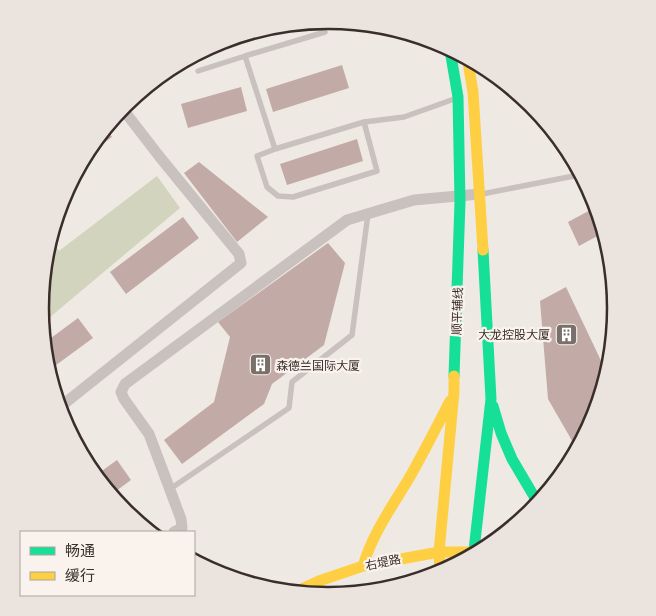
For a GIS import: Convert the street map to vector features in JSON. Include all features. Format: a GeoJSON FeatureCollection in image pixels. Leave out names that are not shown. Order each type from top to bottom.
{"type":"FeatureCollection","features":[{"type":"Feature","properties":{"kind":"main road","name":"顺平辅线"},"geometry":{"type":"LineString","coordinates":[[440,564],[439,552],[454,392],[460,196],[458,97],[451,58]]}},
{"type":"Feature","properties":{"kind":"main road"},"geometry":{"type":"LineString","coordinates":[[469,66],[473,92],[480,194],[491,400],[474,546]]}},
{"type":"Feature","properties":{"kind":"main road"},"geometry":{"type":"LineString","coordinates":[[363,566],[365,555],[422,455],[454,392]]}},
{"type":"Feature","properties":{"kind":"main road"},"geometry":{"type":"LineString","coordinates":[[491,400],[501,433],[512,459],[534,496]]}},
{"type":"Feature","properties":{"kind":"main road","name":"右堤路"},"geometry":{"type":"LineString","coordinates":[[307,587],[363,566],[439,552],[464,552]]}},
{"type":"Feature","properties":{"kind":"street"},"geometry":{"type":"LineString","coordinates":[[65,402],[241,263],[239,254],[127,115]]}},
{"type":"Feature","properties":{"kind":"street"},"geometry":{"type":"LineString","coordinates":[[176,531],[182,528],[181,519],[149,434],[120,392],[125,384],[347,220],[414,200],[480,194]]}},
{"type":"Feature","properties":{"kind":"lane"},"geometry":{"type":"LineString","coordinates":[[198,71],[325,32]]}},
{"type":"Feature","properties":{"kind":"lane"},"geometry":{"type":"LineString","coordinates":[[245,56],[275,149]]}},
{"type":"Feature","properties":{"kind":"lane"},"geometry":{"type":"LineString","coordinates":[[364,122],[377,171],[293,197],[278,196],[267,187],[257,156],[364,122],[404,117],[473,92]]}},
{"type":"Feature","properties":{"kind":"lane"},"geometry":{"type":"LineString","coordinates":[[480,194],[574,176]]}},
{"type":"Feature","properties":{"kind":"lane"},"geometry":{"type":"LineString","coordinates":[[170,489],[289,408],[292,382],[352,335],[368,214]]}},
{"type":"Feature","properties":{"kind":"green space"},"geometry":{"type":"Polygon","coordinates":[[[157,176],[180,208],[49,318],[49,290],[56,247],[59,251],[157,176]]]}},
{"type":"Feature","properties":{"kind":"building"},"geometry":{"type":"Polygon","coordinates":[[[342,65],[349,88],[273,112],[266,89],[342,65]]]}},
{"type":"Feature","properties":{"kind":"building"},"geometry":{"type":"Polygon","coordinates":[[[241,87],[247,111],[188,128],[181,104],[241,87]]]}},
{"type":"Feature","properties":{"kind":"building"},"geometry":{"type":"Polygon","coordinates":[[[110,134],[112,137],[102,144],[110,134]]]}},
{"type":"Feature","properties":{"kind":"building"},"geometry":{"type":"Polygon","coordinates":[[[357,139],[363,161],[287,185],[280,164],[357,139]]]}},
{"type":"Feature","properties":{"kind":"building"},"geometry":{"type":"Polygon","coordinates":[[[199,162],[268,217],[237,242],[184,173],[199,162]]]}},
{"type":"Feature","properties":{"kind":"building"},"geometry":{"type":"Polygon","coordinates":[[[589,211],[598,236],[579,246],[568,222],[589,211]]]}},
{"type":"Feature","properties":{"kind":"building"},"geometry":{"type":"Polygon","coordinates":[[[183,217],[199,238],[126,294],[110,272],[183,217]]]}},
{"type":"Feature","properties":{"kind":"building","name":"森德兰国际大厦"},"geometry":{"type":"Polygon","coordinates":[[[328,243],[345,263],[324,345],[272,384],[264,404],[182,464],[164,440],[214,402],[230,337],[218,322],[328,243]]]}},
{"type":"Feature","properties":{"kind":"building","name":"大龙控股大厦"},"geometry":{"type":"Polygon","coordinates":[[[566,287],[602,363],[586,415],[573,442],[548,399],[540,301],[566,287]]]}},
{"type":"Feature","properties":{"kind":"building"},"geometry":{"type":"Polygon","coordinates":[[[78,318],[93,338],[55,366],[50,338],[78,318]]]}},
{"type":"Feature","properties":{"kind":"building"},"geometry":{"type":"Polygon","coordinates":[[[117,460],[131,480],[117,491],[101,471],[117,460]]]}},
{"type":"Feature","properties":{"kind":"traffic: fast"},"geometry":{"type":"LineString","coordinates":[[451,58],[458,97],[460,202],[454,376]]}},
{"type":"Feature","properties":{"kind":"traffic: fast"},"geometry":{"type":"LineString","coordinates":[[474,546],[491,399],[483,250]]}},
{"type":"Feature","properties":{"kind":"traffic: fast"},"geometry":{"type":"LineString","coordinates":[[493,406],[501,433],[512,459],[534,496]]}},
{"type":"Feature","properties":{"kind":"traffic: slow"},"geometry":{"type":"LineString","coordinates":[[469,66],[473,92],[483,250]]}},
{"type":"Feature","properties":{"kind":"traffic: slow"},"geometry":{"type":"LineString","coordinates":[[440,564],[454,376]]}},
{"type":"Feature","properties":{"kind":"traffic: slow"},"geometry":{"type":"LineString","coordinates":[[363,566],[377,533],[414,470],[450,401]]}},
{"type":"Feature","properties":{"kind":"traffic: slow"},"geometry":{"type":"LineString","coordinates":[[307,587],[363,566],[439,552],[464,552]]}},
{"type":"Feature","properties":{"kind":"place","name":"大龙控股大厦"},"geometry":{"type":"Point","coordinates":[566,334]}},
{"type":"Feature","properties":{"kind":"place","name":"森德兰国际大厦"},"geometry":{"type":"Point","coordinates":[260,365]}}]}
